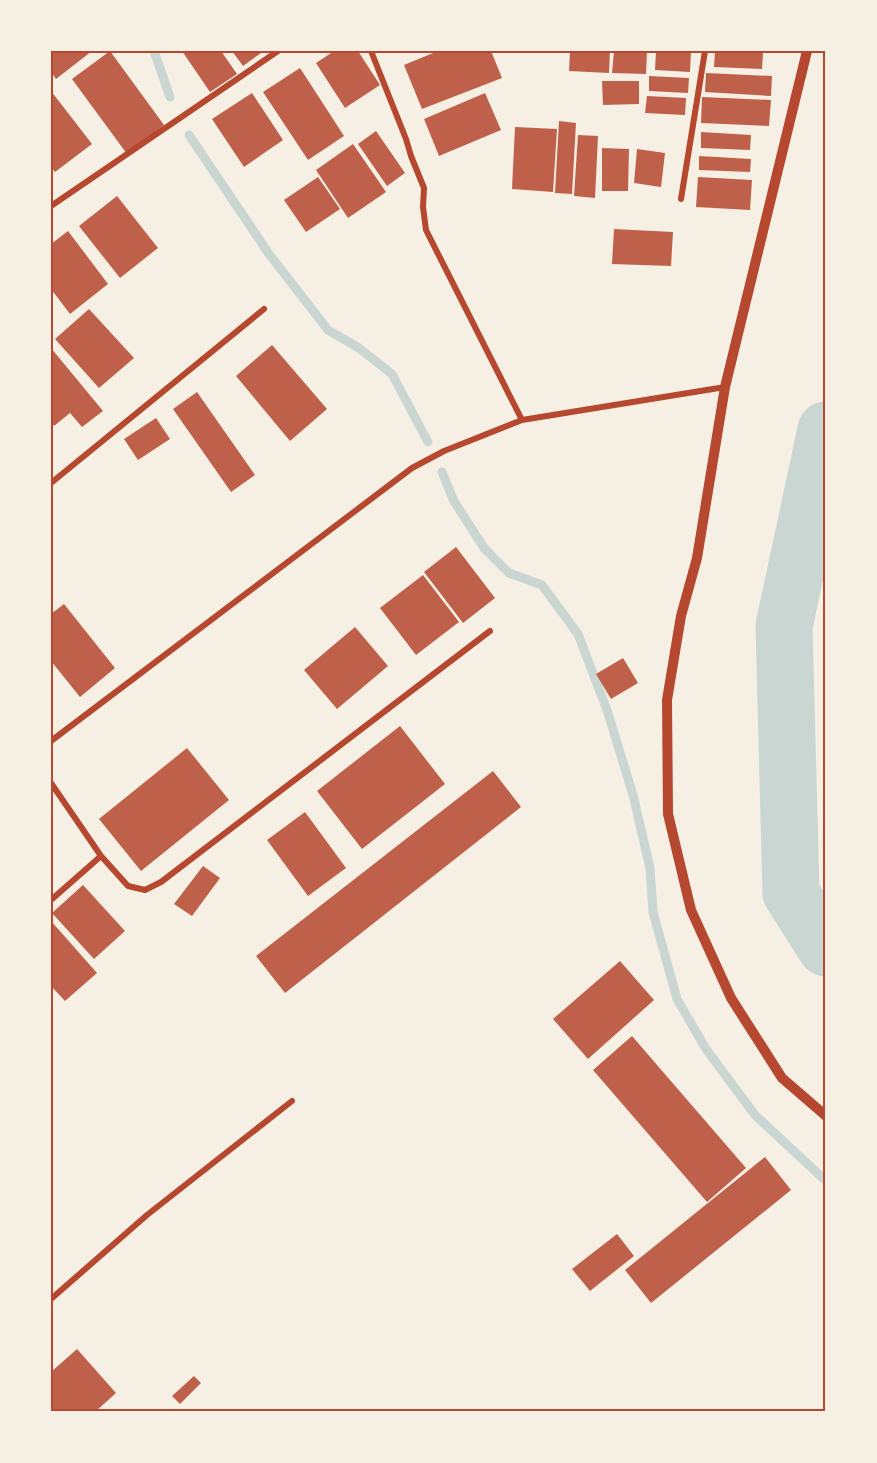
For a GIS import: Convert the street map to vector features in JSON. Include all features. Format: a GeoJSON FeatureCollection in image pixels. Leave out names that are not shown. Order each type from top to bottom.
{"type":"FeatureCollection","features":[{"type":"Feature","properties":{"kind":"street"},"geometry":{"type":"LineString","coordinates":[[51,206],[278,51]]}},
{"type":"Feature","properties":{"kind":"street"},"geometry":{"type":"LineString","coordinates":[[371,51],[424,188],[423,207],[426,230],[522,420]]}},
{"type":"Feature","properties":{"kind":"street"},"geometry":{"type":"LineString","coordinates":[[681,199],[705,51]]}},
{"type":"Feature","properties":{"kind":"street"},"geometry":{"type":"LineString","coordinates":[[807,51],[726,387],[697,558],[681,616],[667,700],[668,814],[691,910],[731,999],[782,1078],[826,1116]]}},
{"type":"Feature","properties":{"kind":"street"},"geometry":{"type":"LineString","coordinates":[[51,483],[264,309]]}},
{"type":"Feature","properties":{"kind":"street"},"geometry":{"type":"LineString","coordinates":[[51,741],[412,468],[444,451],[522,420],[726,387]]}},
{"type":"Feature","properties":{"kind":"street"},"geometry":{"type":"LineString","coordinates":[[51,783],[101,856],[128,886],[145,890],[161,882],[489,631]]}},
{"type":"Feature","properties":{"kind":"street"},"geometry":{"type":"LineString","coordinates":[[51,900],[101,856]]}},
{"type":"Feature","properties":{"kind":"street"},"geometry":{"type":"LineString","coordinates":[[51,1299],[147,1215],[292,1101]]}},
{"type":"Feature","properties":{"kind":"building"},"geometry":{"type":"Polygon","coordinates":[[[51,51],[92,51],[56,79],[51,72],[51,51]]]}},
{"type":"Feature","properties":{"kind":"building"},"geometry":{"type":"Polygon","coordinates":[[[110,51],[164,125],[127,154],[72,79],[110,51]]]}},
{"type":"Feature","properties":{"kind":"building"},"geometry":{"type":"Polygon","coordinates":[[[182,51],[221,51],[237,74],[210,92],[182,51]]]}},
{"type":"Feature","properties":{"kind":"building"},"geometry":{"type":"Polygon","coordinates":[[[232,51],[259,51],[261,53],[243,66],[232,51]]]}},
{"type":"Feature","properties":{"kind":"building"},"geometry":{"type":"Polygon","coordinates":[[[334,51],[358,51],[380,85],[345,108],[316,63],[334,51]]]}},
{"type":"Feature","properties":{"kind":"building"},"geometry":{"type":"Polygon","coordinates":[[[438,51],[491,51],[502,78],[422,109],[404,65],[438,51]]]}},
{"type":"Feature","properties":{"kind":"building"},"geometry":{"type":"Polygon","coordinates":[[[570,51],[610,51],[609,73],[569,71],[570,51]]]}},
{"type":"Feature","properties":{"kind":"building"},"geometry":{"type":"Polygon","coordinates":[[[614,51],[647,51],[646,74],[612,73],[614,51]]]}},
{"type":"Feature","properties":{"kind":"building"},"geometry":{"type":"Polygon","coordinates":[[[656,51],[691,51],[690,72],[655,70],[656,51]]]}},
{"type":"Feature","properties":{"kind":"building"},"geometry":{"type":"Polygon","coordinates":[[[715,51],[763,53],[762,69],[714,67],[715,51]]]}},
{"type":"Feature","properties":{"kind":"building"},"geometry":{"type":"Polygon","coordinates":[[[300,68],[344,136],[308,160],[263,92],[300,68]]]}},
{"type":"Feature","properties":{"kind":"building"},"geometry":{"type":"Polygon","coordinates":[[[706,73],[772,76],[771,96],[705,92],[706,73]]]}},
{"type":"Feature","properties":{"kind":"building"},"geometry":{"type":"Polygon","coordinates":[[[649,76],[689,78],[688,93],[649,91],[649,76]]]}},
{"type":"Feature","properties":{"kind":"building"},"geometry":{"type":"Polygon","coordinates":[[[602,81],[639,81],[639,104],[603,105],[602,81]]]}},
{"type":"Feature","properties":{"kind":"building"},"geometry":{"type":"Polygon","coordinates":[[[51,91],[92,144],[55,172],[51,167],[51,91]]]}},
{"type":"Feature","properties":{"kind":"building"},"geometry":{"type":"Polygon","coordinates":[[[252,93],[283,140],[244,167],[212,119],[252,93]]]}},
{"type":"Feature","properties":{"kind":"building"},"geometry":{"type":"Polygon","coordinates":[[[485,93],[501,130],[439,156],[424,119],[485,93]]]}},
{"type":"Feature","properties":{"kind":"building"},"geometry":{"type":"Polygon","coordinates":[[[647,96],[686,98],[685,115],[645,113],[647,96]]]}},
{"type":"Feature","properties":{"kind":"building"},"geometry":{"type":"Polygon","coordinates":[[[702,97],[771,100],[769,126],[701,123],[702,97]]]}},
{"type":"Feature","properties":{"kind":"building"},"geometry":{"type":"Polygon","coordinates":[[[559,121],[576,123],[572,194],[555,193],[559,121]]]}},
{"type":"Feature","properties":{"kind":"building"},"geometry":{"type":"Polygon","coordinates":[[[515,127],[557,129],[553,192],[512,189],[515,127]]]}},
{"type":"Feature","properties":{"kind":"building"},"geometry":{"type":"Polygon","coordinates":[[[376,131],[405,173],[387,186],[358,144],[376,131]]]}},
{"type":"Feature","properties":{"kind":"building"},"geometry":{"type":"Polygon","coordinates":[[[701,132],[751,135],[750,150],[701,148],[701,132]]]}},
{"type":"Feature","properties":{"kind":"building"},"geometry":{"type":"Polygon","coordinates":[[[578,135],[598,136],[595,198],[574,196],[578,135]]]}},
{"type":"Feature","properties":{"kind":"building"},"geometry":{"type":"Polygon","coordinates":[[[353,144],[386,192],[348,218],[316,170],[353,144]]]}},
{"type":"Feature","properties":{"kind":"building"},"geometry":{"type":"Polygon","coordinates":[[[602,148],[629,149],[628,191],[602,191],[602,148]]]}},
{"type":"Feature","properties":{"kind":"building"},"geometry":{"type":"Polygon","coordinates":[[[637,149],[665,153],[661,187],[634,183],[637,149]]]}},
{"type":"Feature","properties":{"kind":"building"},"geometry":{"type":"Polygon","coordinates":[[[699,156],[751,159],[750,172],[699,170],[699,156]]]}},
{"type":"Feature","properties":{"kind":"building"},"geometry":{"type":"Polygon","coordinates":[[[318,177],[340,209],[306,232],[284,200],[318,177]]]}},
{"type":"Feature","properties":{"kind":"building"},"geometry":{"type":"Polygon","coordinates":[[[698,177],[752,180],[750,210],[696,207],[698,177]]]}},
{"type":"Feature","properties":{"kind":"building"},"geometry":{"type":"Polygon","coordinates":[[[117,196],[158,248],[120,278],[79,226],[117,196]]]}},
{"type":"Feature","properties":{"kind":"building"},"geometry":{"type":"Polygon","coordinates":[[[614,229],[673,232],[671,266],[612,264],[614,229]]]}},
{"type":"Feature","properties":{"kind":"building"},"geometry":{"type":"Polygon","coordinates":[[[68,231],[108,284],[70,314],[51,289],[51,244],[68,231]]]}},
{"type":"Feature","properties":{"kind":"building"},"geometry":{"type":"Polygon","coordinates":[[[89,309],[134,358],[99,388],[55,339],[89,309]]]}},
{"type":"Feature","properties":{"kind":"building"},"geometry":{"type":"Polygon","coordinates":[[[272,345],[327,409],[290,441],[236,376],[272,345]]]}},
{"type":"Feature","properties":{"kind":"building"},"geometry":{"type":"Polygon","coordinates":[[[51,348],[103,411],[82,427],[70,413],[54,426],[51,422],[51,348]]]}},
{"type":"Feature","properties":{"kind":"building"},"geometry":{"type":"Polygon","coordinates":[[[197,392],[255,475],[231,492],[173,409],[197,392]]]}},
{"type":"Feature","properties":{"kind":"building"},"geometry":{"type":"Polygon","coordinates":[[[156,418],[170,439],[138,460],[124,439],[156,418]]]}},
{"type":"Feature","properties":{"kind":"building"},"geometry":{"type":"Polygon","coordinates":[[[456,547],[495,598],[463,623],[424,572],[456,547]]]}},
{"type":"Feature","properties":{"kind":"building"},"geometry":{"type":"Polygon","coordinates":[[[423,575],[459,622],[416,655],[380,608],[423,575]]]}},
{"type":"Feature","properties":{"kind":"building"},"geometry":{"type":"Polygon","coordinates":[[[64,604],[115,668],[80,697],[51,661],[51,614],[64,604]]]}},
{"type":"Feature","properties":{"kind":"building"},"geometry":{"type":"Polygon","coordinates":[[[355,627],[388,666],[337,709],[304,670],[355,627]]]}},
{"type":"Feature","properties":{"kind":"building"},"geometry":{"type":"Polygon","coordinates":[[[623,658],[638,683],[611,699],[596,674],[623,658]]]}},
{"type":"Feature","properties":{"kind":"building"},"geometry":{"type":"Polygon","coordinates":[[[400,726],[445,784],[362,849],[317,791],[400,726]]]}},
{"type":"Feature","properties":{"kind":"building"},"geometry":{"type":"Polygon","coordinates":[[[187,748],[229,800],[141,871],[99,819],[187,748]]]}},
{"type":"Feature","properties":{"kind":"building"},"geometry":{"type":"Polygon","coordinates":[[[493,771],[521,807],[285,993],[256,956],[493,771]]]}},
{"type":"Feature","properties":{"kind":"building"},"geometry":{"type":"Polygon","coordinates":[[[305,812],[346,868],[308,896],[267,840],[305,812]]]}},
{"type":"Feature","properties":{"kind":"building"},"geometry":{"type":"Polygon","coordinates":[[[203,866],[220,878],[192,916],[174,904],[203,866]]]}},
{"type":"Feature","properties":{"kind":"building"},"geometry":{"type":"Polygon","coordinates":[[[83,885],[125,931],[94,959],[52,913],[83,885]]]}},
{"type":"Feature","properties":{"kind":"building"},"geometry":{"type":"Polygon","coordinates":[[[51,921],[97,973],[65,1001],[51,986],[51,921]]]}},
{"type":"Feature","properties":{"kind":"building"},"geometry":{"type":"Polygon","coordinates":[[[620,961],[654,1000],[588,1059],[553,1019],[620,961]]]}},
{"type":"Feature","properties":{"kind":"building"},"geometry":{"type":"Polygon","coordinates":[[[632,1036],[746,1168],[707,1202],[593,1070],[632,1036]]]}},
{"type":"Feature","properties":{"kind":"building"},"geometry":{"type":"Polygon","coordinates":[[[765,1157],[791,1190],[651,1303],[625,1270],[765,1157]]]}},
{"type":"Feature","properties":{"kind":"building"},"geometry":{"type":"Polygon","coordinates":[[[617,1234],[634,1256],[590,1291],[572,1269],[617,1234]]]}},
{"type":"Feature","properties":{"kind":"building"},"geometry":{"type":"Polygon","coordinates":[[[77,1349],[116,1393],[95,1412],[51,1412],[51,1372],[77,1349]]]}},
{"type":"Feature","properties":{"kind":"building"},"geometry":{"type":"Polygon","coordinates":[[[194,1376],[201,1383],[180,1404],[172,1396],[194,1376]]]}},
{"type":"Feature","properties":{"kind":"waterway"},"geometry":{"type":"LineString","coordinates":[[154,51],[170,97]]}},
{"type":"Feature","properties":{"kind":"waterway"},"geometry":{"type":"LineString","coordinates":[[189,135],[269,254],[328,330],[359,348],[392,374],[428,442]]}},
{"type":"Feature","properties":{"kind":"waterway"},"geometry":{"type":"LineString","coordinates":[[826,430],[784,626],[791,893],[826,948]]}},
{"type":"Feature","properties":{"kind":"waterway"},"geometry":{"type":"LineString","coordinates":[[442,472],[454,501],[484,548],[509,573],[542,585],[578,634],[607,710],[633,795],[650,868],[653,912],[677,999],[706,1049],[755,1115],[826,1181]]}}]}
